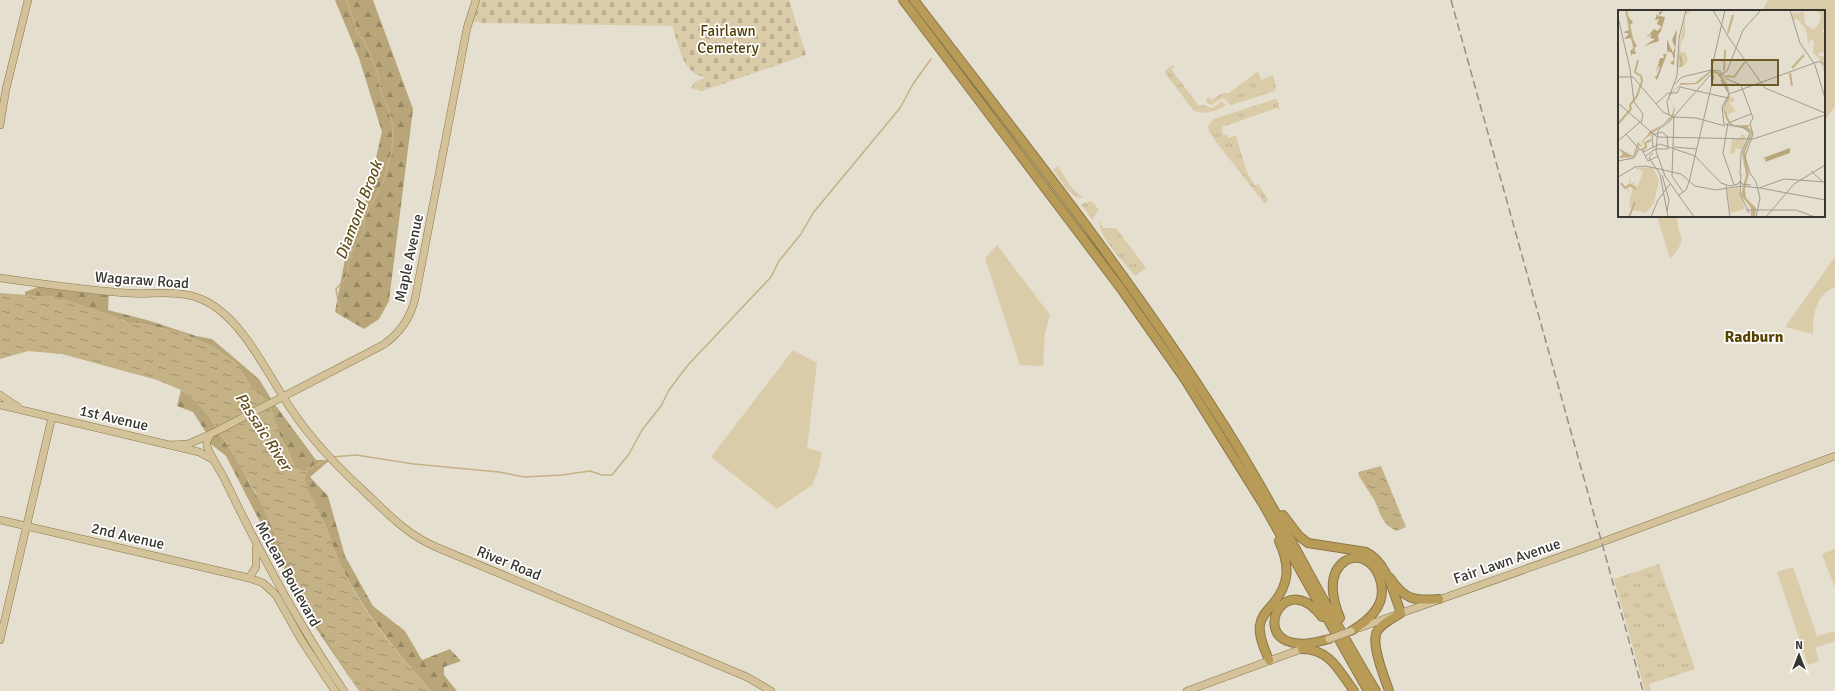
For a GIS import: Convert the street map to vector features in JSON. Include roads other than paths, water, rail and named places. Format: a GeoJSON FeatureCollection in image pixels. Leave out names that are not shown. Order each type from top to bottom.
{"type":"FeatureCollection","features":[{"type":"Feature","properties":{"kind":"highway"},"geometry":{"type":"LineString","coordinates":[[903,0],[1153,333],[1215,426],[1259,497],[1354,659]]}},
{"type":"Feature","properties":{"kind":"highway"},"geometry":{"type":"LineString","coordinates":[[914,0],[1007,120],[1144,306],[1191,374],[1242,454],[1294,531],[1303,540],[1321,546],[1366,552],[1372,555],[1381,564],[1396,587],[1405,595],[1417,600],[1439,599]]}},
{"type":"Feature","properties":{"kind":"highway"},"geometry":{"type":"LineString","coordinates":[[1242,454],[1279,517],[1354,659]]}},
{"type":"Feature","properties":{"kind":"highway"},"geometry":{"type":"LineString","coordinates":[[1259,497],[1281,546],[1286,566],[1286,582],[1282,592],[1264,614],[1260,623],[1260,634],[1269,660]]}},
{"type":"Feature","properties":{"kind":"highway"},"geometry":{"type":"LineString","coordinates":[[1351,631],[1372,616],[1379,605],[1382,592],[1381,580],[1376,569],[1368,562],[1358,558],[1348,560],[1340,566],[1334,576],[1332,590],[1336,608],[1354,659],[1368,691]]}},
{"type":"Feature","properties":{"kind":"highway"},"geometry":{"type":"LineString","coordinates":[[1381,564],[1401,613],[1381,627],[1375,638],[1375,646],[1389,691]]}},
{"type":"Feature","properties":{"kind":"highway"},"geometry":{"type":"LineString","coordinates":[[1329,639],[1308,643],[1288,642],[1277,631],[1274,622],[1277,611],[1284,603],[1294,599],[1310,604],[1322,617],[1354,659],[1376,691]]}},
{"type":"Feature","properties":{"kind":"highway"},"geometry":{"type":"LineString","coordinates":[[1302,649],[1316,650],[1325,654],[1354,691]]}},
{"type":"Feature","properties":{"kind":"main road"},"geometry":{"type":"LineString","coordinates":[[0,125],[6,89],[28,0]]}},
{"type":"Feature","properties":{"kind":"main road","name":"Maple Avenue"},"geometry":{"type":"LineString","coordinates":[[169,445],[188,444],[211,434],[382,345],[400,330],[411,313],[466,28],[476,0]]}},
{"type":"Feature","properties":{"kind":"main road","name":"Wagaraw Road"},"geometry":{"type":"LineString","coordinates":[[0,278],[109,292],[185,295],[200,298],[215,307],[237,328],[283,396]]}},
{"type":"Feature","properties":{"kind":"main road"},"geometry":{"type":"LineString","coordinates":[[0,395],[13,404],[33,413]]}},
{"type":"Feature","properties":{"kind":"main road","name":"River Road"},"geometry":{"type":"LineString","coordinates":[[283,396],[310,436],[325,454],[401,526],[425,542],[680,648],[747,677],[771,691]]}},
{"type":"Feature","properties":{"kind":"main road","name":"1st Avenue"},"geometry":{"type":"LineString","coordinates":[[0,405],[204,454],[218,465]]}},
{"type":"Feature","properties":{"kind":"main road"},"geometry":{"type":"LineString","coordinates":[[0,640],[52,417]]}},
{"type":"Feature","properties":{"kind":"main road"},"geometry":{"type":"LineString","coordinates":[[211,434],[207,441],[207,447],[218,465]]}},
{"type":"Feature","properties":{"kind":"main road","name":"Fair Lawn Avenue"},"geometry":{"type":"LineString","coordinates":[[1187,691],[1269,660],[1596,544],[1835,456]]}},
{"type":"Feature","properties":{"kind":"main road","name":"McLean Boulevard"},"geometry":{"type":"LineString","coordinates":[[218,465],[256,544],[303,629],[344,691]]}},
{"type":"Feature","properties":{"kind":"main road","name":"2nd Avenue"},"geometry":{"type":"LineString","coordinates":[[0,520],[249,578]]}},
{"type":"Feature","properties":{"kind":"main road"},"geometry":{"type":"LineString","coordinates":[[249,578],[256,567],[256,544]]}},
{"type":"Feature","properties":{"kind":"main road","name":"McLean Boulevard"},"geometry":{"type":"LineString","coordinates":[[249,578],[263,583],[276,595],[304,644],[335,691]]}},
{"type":"Feature","properties":{"kind":"water","name":"Passaic River"},"geometry":{"type":"Polygon","coordinates":[[[0,293],[57,297],[115,316],[130,324],[139,323],[182,333],[214,347],[237,364],[251,387],[268,402],[282,441],[288,450],[295,468],[304,472],[308,469],[306,475],[306,485],[322,518],[343,570],[361,603],[406,663],[431,691],[359,691],[309,610],[256,493],[213,422],[193,399],[181,390],[157,380],[62,354],[28,351],[0,359],[0,293]]]}},
{"type":"Feature","properties":{"kind":"water"},"geometry":{"type":"Polygon","coordinates":[[[1381,466],[1406,527],[1396,531],[1387,525],[1381,516],[1375,501],[1358,472],[1381,466]]]}},
{"type":"Feature","properties":{"kind":"waterway","name":"Diamond Brook"},"geometry":{"type":"LineString","coordinates":[[340,312],[336,289],[346,278],[351,253],[364,231],[364,219],[384,180],[392,151],[393,127],[389,110],[381,92],[378,74],[364,40],[358,34],[347,0]]}},
{"type":"Feature","properties":{"kind":"waterway"},"geometry":{"type":"LineString","coordinates":[[332,457],[356,455],[414,464],[499,472],[524,477],[562,475],[590,471],[602,475],[612,475],[629,454],[642,430],[661,406],[669,390],[688,365],[771,277],[779,261],[801,234],[813,213],[900,108],[913,84],[931,59]]}},
{"type":"Feature","properties":{"kind":"waterway"},"geometry":{"type":"LineString","coordinates":[[308,469],[329,459]]}},
{"type":"Feature","properties":{"kind":"railway"},"geometry":{"type":"LineString","coordinates":[[1451,0],[1643,691]]}},
{"type":"Feature","properties":{"kind":"district","name":"Radburn"},"geometry":{"type":"Point","coordinates":[1754,336]}},
{"type":"Feature","properties":{"kind":"park label","name":"Fairlawn Cemetery"},"geometry":{"type":"Point","coordinates":[728,40]}}]}
